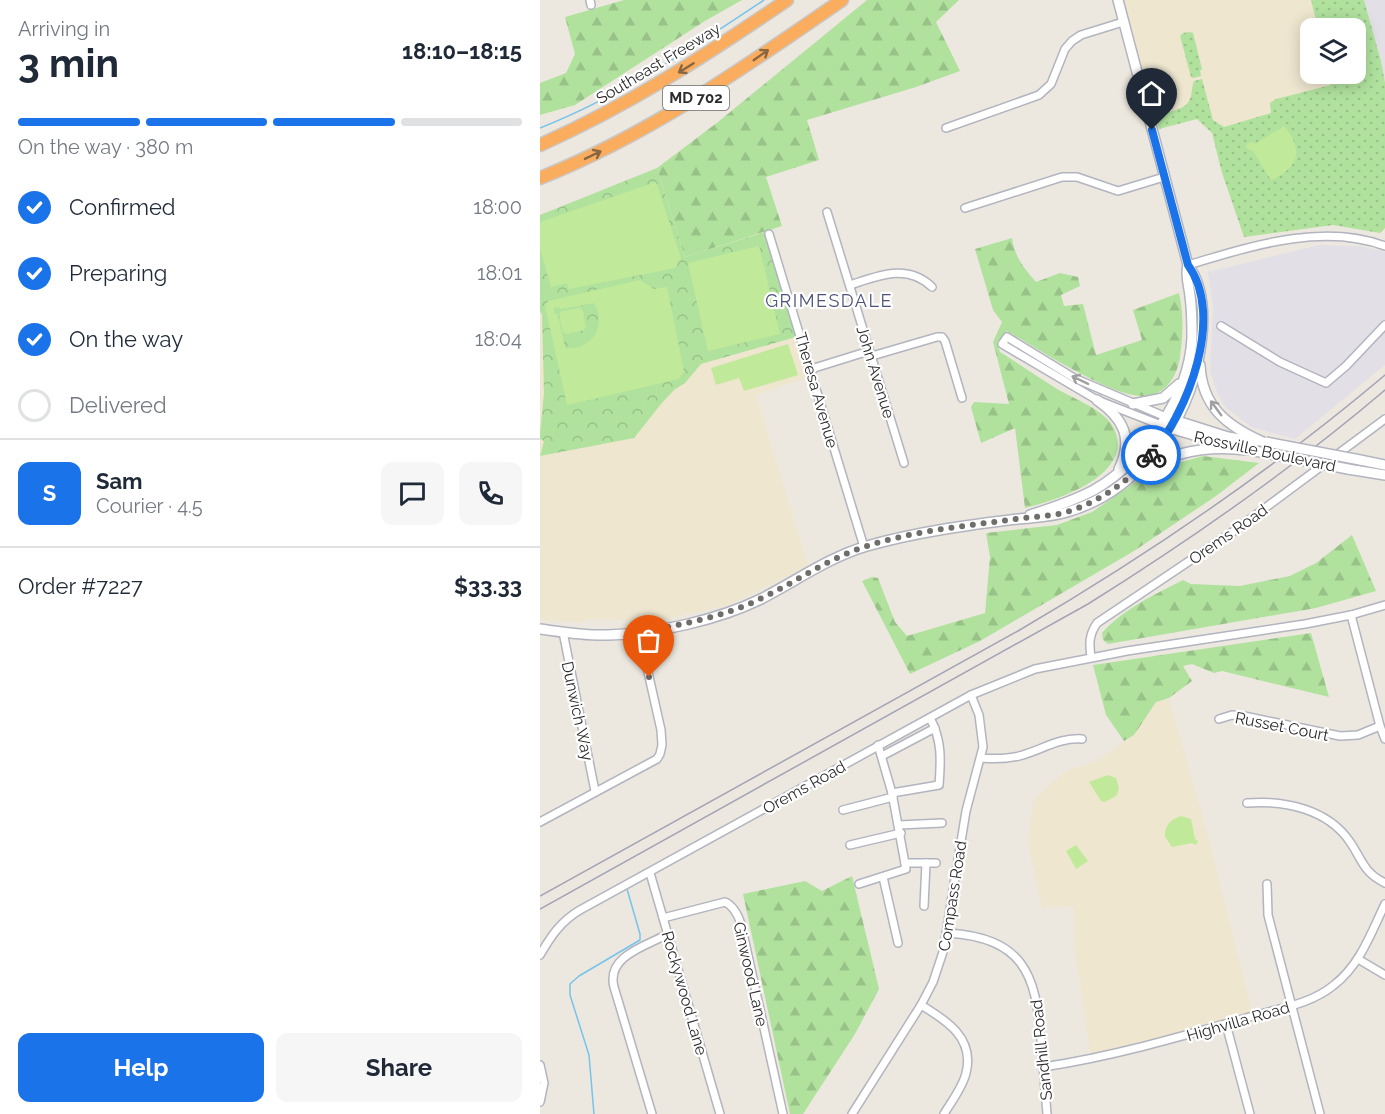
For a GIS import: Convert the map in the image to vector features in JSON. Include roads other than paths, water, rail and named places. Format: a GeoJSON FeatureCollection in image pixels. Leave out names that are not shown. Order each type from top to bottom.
{"type":"FeatureCollection","features":[{"type":"Feature","properties":{"kind":"highway","name":"Southeast Freeway"},"geometry":{"type":"LineString","coordinates":[[540,144],[602,116],[652,89],[787,0]]}},
{"type":"Feature","properties":{"kind":"highway","name":"MD 702"},"geometry":{"type":"LineString","coordinates":[[540,178],[617,143],[677,110],[730,77],[842,0]]}},
{"type":"Feature","properties":{"kind":"main road"},"geometry":{"type":"LineString","coordinates":[[1118,0],[1188,265],[1195,275],[1201,305],[1202,331],[1200,353],[1191,386],[1147,460],[1124,481]]}},
{"type":"Feature","properties":{"kind":"main road"},"geometry":{"type":"LineString","coordinates":[[1019,519],[1081,496],[1116,474],[1168,423],[1182,381],[1192,339],[1191,301],[1186,271],[1188,265]]}},
{"type":"Feature","properties":{"kind":"main road"},"geometry":{"type":"LineString","coordinates":[[1200,353],[1203,384],[1215,408],[1233,427],[1264,442]]}},
{"type":"Feature","properties":{"kind":"main road"},"geometry":{"type":"LineString","coordinates":[[1133,404],[1162,398],[1182,381]]}},
{"type":"Feature","properties":{"kind":"main road"},"geometry":{"type":"LineString","coordinates":[[1097,400],[1117,417],[1125,435],[1126,451],[1116,474]]}},
{"type":"Feature","properties":{"kind":"main road","name":"Rossville Boulevard"},"geometry":{"type":"LineString","coordinates":[[1168,423],[1252,442],[1264,442],[1385,465]]}},
{"type":"Feature","properties":{"kind":"main road","name":"Rossville Boulevard"},"geometry":{"type":"LineString","coordinates":[[1168,423],[1206,440],[1385,475]]}},
{"type":"Feature","properties":{"kind":"main road"},"geometry":{"type":"LineString","coordinates":[[540,629],[608,635],[680,625],[731,611],[762,598],[820,566],[864,547],[925,533],[1048,517],[1070,511],[1105,495],[1152,464],[1186,452],[1215,448],[1251,450]]}},
{"type":"Feature","properties":{"kind":"street"},"geometry":{"type":"LineString","coordinates":[[946,128],[1039,95],[1051,84],[1065,50],[1072,40],[1123,22]]}},
{"type":"Feature","properties":{"kind":"street"},"geometry":{"type":"LineString","coordinates":[[965,208],[1062,177],[1077,177],[1118,191],[1164,177]]}},
{"type":"Feature","properties":{"kind":"street","name":"John Avenue"},"geometry":{"type":"LineString","coordinates":[[827,212],[904,463]]}},
{"type":"Feature","properties":{"kind":"street","name":"Theresa Avenue"},"geometry":{"type":"LineString","coordinates":[[769,234],[864,547]]}},
{"type":"Feature","properties":{"kind":"street"},"geometry":{"type":"LineString","coordinates":[[1188,265],[1272,243],[1314,237],[1357,238],[1385,246]]}},
{"type":"Feature","properties":{"kind":"street"},"geometry":{"type":"LineString","coordinates":[[850,285],[887,273],[899,272],[922,279],[932,287]]}},
{"type":"Feature","properties":{"kind":"street"},"geometry":{"type":"LineString","coordinates":[[1221,326],[1280,362],[1326,383],[1346,366],[1385,325]]}},
{"type":"Feature","properties":{"kind":"street"},"geometry":{"type":"LineString","coordinates":[[811,369],[942,337],[962,398]]}},
{"type":"Feature","properties":{"kind":"street","name":"Rossville Boulevard"},"geometry":{"type":"LineString","coordinates":[[1007,337],[1074,378],[1133,404],[1168,423],[1097,400],[1002,344],[1007,337]]}},
{"type":"Feature","properties":{"kind":"street","name":"Orems Road"},"geometry":{"type":"LineString","coordinates":[[1090,657],[1088,640],[1097,623],[1234,531],[1385,419]]}},
{"type":"Feature","properties":{"kind":"street","name":"Orems Road"},"geometry":{"type":"LineString","coordinates":[[540,955],[556,929],[567,919],[971,695],[1035,669],[1090,657],[1255,633],[1351,615],[1385,605]]}},
{"type":"Feature","properties":{"kind":"street"},"geometry":{"type":"LineString","coordinates":[[1351,615],[1385,739]]}},
{"type":"Feature","properties":{"kind":"street","name":"Dunwich Way"},"geometry":{"type":"LineString","coordinates":[[563,632],[595,791]]}},
{"type":"Feature","properties":{"kind":"street"},"geometry":{"type":"LineString","coordinates":[[540,822],[657,759],[662,750],[661,730],[639,632]]}},
{"type":"Feature","properties":{"kind":"street","name":"Compass Road"},"geometry":{"type":"LineString","coordinates":[[852,1114],[921,1005],[936,975],[948,933],[966,811],[981,758],[982,727],[971,695]]}},
{"type":"Feature","properties":{"kind":"street","name":"Russet Court"},"geometry":{"type":"LineString","coordinates":[[1219,718],[1232,715],[1244,716],[1340,736],[1358,735],[1380,726]]}},
{"type":"Feature","properties":{"kind":"street"},"geometry":{"type":"LineString","coordinates":[[843,810],[892,795],[939,785],[942,764],[940,743],[930,717]]}},
{"type":"Feature","properties":{"kind":"street"},"geometry":{"type":"LineString","coordinates":[[882,756],[935,728]]}},
{"type":"Feature","properties":{"kind":"street"},"geometry":{"type":"LineString","coordinates":[[981,758],[1003,759],[1020,756],[1068,739],[1082,739]]}},
{"type":"Feature","properties":{"kind":"street"},"geometry":{"type":"LineString","coordinates":[[859,884],[906,869],[901,833],[878,746]]}},
{"type":"Feature","properties":{"kind":"street"},"geometry":{"type":"LineString","coordinates":[[1247,803],[1285,804],[1306,809],[1323,817],[1349,841],[1369,873],[1385,883]]}},
{"type":"Feature","properties":{"kind":"street"},"geometry":{"type":"LineString","coordinates":[[899,825],[942,823]]}},
{"type":"Feature","properties":{"kind":"street"},"geometry":{"type":"LineString","coordinates":[[850,845],[901,833]]}},
{"type":"Feature","properties":{"kind":"street"},"geometry":{"type":"LineString","coordinates":[[905,862],[936,863]]}},
{"type":"Feature","properties":{"kind":"street"},"geometry":{"type":"LineString","coordinates":[[924,906],[926,863]]}},
{"type":"Feature","properties":{"kind":"street","name":"Rockywood Lane"},"geometry":{"type":"LineString","coordinates":[[650,873],[720,1114]]}},
{"type":"Feature","properties":{"kind":"street"},"geometry":{"type":"LineString","coordinates":[[883,877],[898,943]]}},
{"type":"Feature","properties":{"kind":"street"},"geometry":{"type":"LineString","coordinates":[[1267,884],[1268,915],[1320,1114]]}},
{"type":"Feature","properties":{"kind":"street","name":"Ginwood Lane"},"geometry":{"type":"LineString","coordinates":[[663,918],[725,902],[736,912],[741,924],[783,1114]]}},
{"type":"Feature","properties":{"kind":"street","name":"Highvilla Road"},"geometry":{"type":"LineString","coordinates":[[1043,1067],[1102,1057],[1292,1006],[1321,994],[1333,987],[1358,959],[1385,904]]}},
{"type":"Feature","properties":{"kind":"street","name":"Sandhill Road"},"geometry":{"type":"LineString","coordinates":[[948,933],[971,934],[998,944],[1017,958],[1028,973],[1037,1000],[1047,1114]]}},
{"type":"Feature","properties":{"kind":"street"},"geometry":{"type":"LineString","coordinates":[[652,1114],[614,987],[613,973],[620,961],[668,934]]}},
{"type":"Feature","properties":{"kind":"street"},"geometry":{"type":"LineString","coordinates":[[1358,959],[1385,975]]}},
{"type":"Feature","properties":{"kind":"street"},"geometry":{"type":"LineString","coordinates":[[921,1005],[951,1025],[958,1032],[965,1047],[966,1074],[944,1114]]}},
{"type":"Feature","properties":{"kind":"street"},"geometry":{"type":"LineString","coordinates":[[1226,1024],[1250,1114]]}},
{"type":"Feature","properties":{"kind":"street"},"geometry":{"type":"LineString","coordinates":[[540,1065],[544,1083],[540,1102]]}},
{"type":"Feature","properties":{"kind":"waterway"},"geometry":{"type":"LineString","coordinates":[[540,128],[627,86],[683,53],[764,0]]}},
{"type":"Feature","properties":{"kind":"waterway"},"geometry":{"type":"LineString","coordinates":[[594,1114],[589,1055],[570,995],[570,984],[579,976],[640,940],[627,889]]}},
{"type":"Feature","properties":{"kind":"railway"},"geometry":{"type":"LineString","coordinates":[[540,896],[1018,631],[1114,573],[1253,479],[1385,375]]}},
{"type":"Feature","properties":{"kind":"railway"},"geometry":{"type":"LineString","coordinates":[[540,909],[1088,604],[1241,502],[1314,448],[1385,390]]}},
{"type":"Feature","properties":{"kind":"district","name":"GRIMESDALE"},"geometry":{"type":"Point","coordinates":[829,301]}}]}
